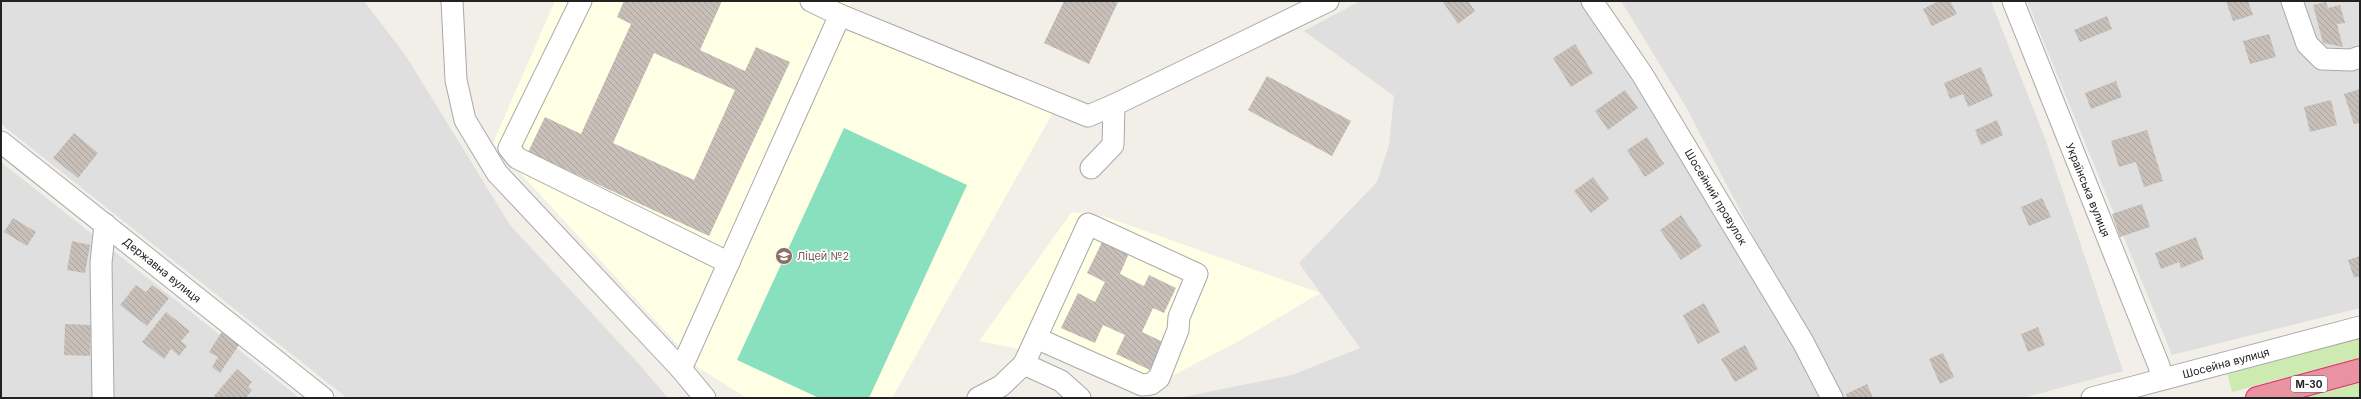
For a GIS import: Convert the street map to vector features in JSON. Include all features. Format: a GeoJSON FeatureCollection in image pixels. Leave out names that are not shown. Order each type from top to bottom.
{"type":"FeatureCollection","features":[{"type":"Feature","properties":{"kind":"highway","name":"М-30"},"geometry":{"type":"LineString","coordinates":[[2257,398],[2360,370]]}},
{"type":"Feature","properties":{"kind":"street"},"geometry":{"type":"LineString","coordinates":[[452,1],[456,80],[465,120],[497,173],[681,369],[705,398]]}},
{"type":"Feature","properties":{"kind":"street"},"geometry":{"type":"LineString","coordinates":[[581,1],[509,148],[517,158],[729,263]]}},
{"type":"Feature","properties":{"kind":"street"},"geometry":{"type":"LineString","coordinates":[[811,1],[840,15],[1088,116],[1114,105],[1328,1]]}},
{"type":"Feature","properties":{"kind":"street","name":"Шосейний провулок"},"geometry":{"type":"LineString","coordinates":[[1592,1],[1642,74],[1804,342],[1832,398]]}},
{"type":"Feature","properties":{"kind":"street","name":"Українська вулиця"},"geometry":{"type":"LineString","coordinates":[[2013,1],[2163,379]]}},
{"type":"Feature","properties":{"kind":"street"},"geometry":{"type":"LineString","coordinates":[[2292,1],[2307,44],[2322,59],[2351,60],[2360,57]]}},
{"type":"Feature","properties":{"kind":"street"},"geometry":{"type":"LineString","coordinates":[[681,369],[840,15]]}},
{"type":"Feature","properties":{"kind":"street"},"geometry":{"type":"LineString","coordinates":[[1091,168],[1113,145],[1114,105]]}},
{"type":"Feature","properties":{"kind":"street","name":"Державна вулиця"},"geometry":{"type":"LineString","coordinates":[[1,142],[323,398]]}},
{"type":"Feature","properties":{"kind":"street"},"geometry":{"type":"LineString","coordinates":[[103,398],[101,263],[105,224]]}},
{"type":"Feature","properties":{"kind":"street"},"geometry":{"type":"LineString","coordinates":[[978,398],[1001,386],[1024,364],[1088,224],[1197,274],[1179,317],[1178,330],[1159,378],[1151,384],[1142,386],[1036,338]]}},
{"type":"Feature","properties":{"kind":"street","name":"Шосейна вулиця"},"geometry":{"type":"LineString","coordinates":[[2092,398],[2360,327]]}},
{"type":"Feature","properties":{"kind":"street"},"geometry":{"type":"LineString","coordinates":[[1024,364],[1061,381],[1080,398]]}},
{"type":"Feature","properties":{"kind":"shaded area"},"geometry":{"type":"Polygon","coordinates":[[[1,1],[364,1],[406,56],[510,225],[639,364],[668,398],[347,398],[1,124],[1,1]]]}},
{"type":"Feature","properties":{"kind":"shaded area","name":"Ліцей №2"},"geometry":{"type":"Polygon","coordinates":[[[555,1],[851,1],[850,6],[1063,95],[892,398],[747,398],[699,368],[493,143],[555,1]]]}},
{"type":"Feature","properties":{"kind":"shaded area"},"geometry":{"type":"Polygon","coordinates":[[[1360,1],[1596,1],[1686,142],[1821,398],[1178,398],[1292,375],[1360,348],[1299,263],[1377,182],[1389,145],[1394,96],[1304,31],[1360,1]]]}},
{"type":"Feature","properties":{"kind":"shaded area"},"geometry":{"type":"Polygon","coordinates":[[[1621,1],[1991,1],[2046,141],[2123,371],[2023,398],[1838,398],[1686,107],[1621,1]]]}},
{"type":"Feature","properties":{"kind":"shaded area"},"geometry":{"type":"Polygon","coordinates":[[[2027,1],[2360,1],[2360,308],[2172,355],[2027,1]]]}},
{"type":"Feature","properties":{"kind":"shaded area"},"geometry":{"type":"Polygon","coordinates":[[[1,162],[287,388],[299,398],[1,398],[1,162]]]}},
{"type":"Feature","properties":{"kind":"shaded area"},"geometry":{"type":"Polygon","coordinates":[[[1072,212],[1106,217],[1320,293],[1241,340],[1137,394],[1044,354],[979,341],[1072,212]]]}},
{"type":"Feature","properties":{"kind":"green space"},"geometry":{"type":"Polygon","coordinates":[[[844,128],[967,185],[869,398],[819,398],[737,360],[844,128]]]}},
{"type":"Feature","properties":{"kind":"green space"},"geometry":{"type":"Polygon","coordinates":[[[2360,338],[2360,358],[2232,392],[2227,373],[2360,338]]]}},
{"type":"Feature","properties":{"kind":"green space"},"geometry":{"type":"Polygon","coordinates":[[[2360,381],[2360,398],[2295,398],[2360,381]]]}},
{"type":"Feature","properties":{"kind":"building"},"geometry":{"type":"Polygon","coordinates":[[[624,1],[722,1],[700,50],[745,71],[756,47],[790,62],[709,236],[528,152],[545,117],[581,134],[631,24],[617,17],[624,1]],[[654,53],[613,143],[694,180],[735,90],[654,53]]]}},
{"type":"Feature","properties":{"kind":"building"},"geometry":{"type":"Polygon","coordinates":[[[1064,1],[1118,2],[1089,64],[1044,43],[1064,1]]]}},
{"type":"Feature","properties":{"kind":"building"},"geometry":{"type":"Polygon","coordinates":[[[1468,1],[1475,11],[1458,24],[1443,2],[1468,1]]]}},
{"type":"Feature","properties":{"kind":"building"},"geometry":{"type":"Polygon","coordinates":[[[1939,1],[1950,1],[1957,14],[1932,26],[1923,9],[1939,1]]]}},
{"type":"Feature","properties":{"kind":"building"},"geometry":{"type":"Polygon","coordinates":[[[2226,1],[2248,1],[2253,15],[2233,21],[2226,1]]]}},
{"type":"Feature","properties":{"kind":"building"},"geometry":{"type":"Polygon","coordinates":[[[2326,2],[2328,8],[2340,5],[2345,23],[2337,24],[2343,47],[2323,43],[2313,5],[2326,2]]]}},
{"type":"Feature","properties":{"kind":"building"},"geometry":{"type":"Polygon","coordinates":[[[2107,16],[2112,29],[2080,42],[2074,30],[2107,16]]]}},
{"type":"Feature","properties":{"kind":"building"},"geometry":{"type":"Polygon","coordinates":[[[2269,34],[2276,57],[2250,64],[2243,41],[2269,34]]]}},
{"type":"Feature","properties":{"kind":"building"},"geometry":{"type":"Polygon","coordinates":[[[1575,44],[1593,73],[1571,87],[1553,58],[1575,44]]]}},
{"type":"Feature","properties":{"kind":"building"},"geometry":{"type":"Polygon","coordinates":[[[1981,67],[1993,96],[1968,107],[1963,94],[1950,99],[1944,83],[1981,67]]]}},
{"type":"Feature","properties":{"kind":"building"},"geometry":{"type":"Polygon","coordinates":[[[1267,76],[1351,121],[1332,156],[1248,110],[1267,76]]]}},
{"type":"Feature","properties":{"kind":"building"},"geometry":{"type":"Polygon","coordinates":[[[2116,81],[2122,97],[2091,109],[2085,93],[2116,81]]]}},
{"type":"Feature","properties":{"kind":"building"},"geometry":{"type":"Polygon","coordinates":[[[2360,89],[2360,123],[2354,124],[2344,94],[2360,89]]]}},
{"type":"Feature","properties":{"kind":"building"},"geometry":{"type":"Polygon","coordinates":[[[1625,90],[1638,108],[1608,130],[1595,111],[1625,90]]]}},
{"type":"Feature","properties":{"kind":"building"},"geometry":{"type":"Polygon","coordinates":[[[2331,100],[2337,125],[2310,132],[2304,107],[2331,100]]]}},
{"type":"Feature","properties":{"kind":"building"},"geometry":{"type":"Polygon","coordinates":[[[1997,120],[2003,135],[1981,145],[1975,130],[1997,120]]]}},
{"type":"Feature","properties":{"kind":"building"},"geometry":{"type":"Polygon","coordinates":[[[2147,130],[2163,181],[2144,187],[2136,162],[2119,167],[2111,141],[2147,130]]]}},
{"type":"Feature","properties":{"kind":"building"},"geometry":{"type":"Polygon","coordinates":[[[74,133],[98,153],[78,178],[53,158],[74,133]]]}},
{"type":"Feature","properties":{"kind":"building"},"geometry":{"type":"Polygon","coordinates":[[[1647,137],[1664,164],[1645,177],[1627,150],[1647,137]]]}},
{"type":"Feature","properties":{"kind":"building"},"geometry":{"type":"Polygon","coordinates":[[[1593,177],[1609,199],[1591,213],[1574,191],[1593,177]]]}},
{"type":"Feature","properties":{"kind":"building"},"geometry":{"type":"Polygon","coordinates":[[[2042,198],[2051,217],[2029,226],[2021,207],[2042,198]]]}},
{"type":"Feature","properties":{"kind":"building"},"geometry":{"type":"Polygon","coordinates":[[[2142,204],[2150,227],[2120,237],[2112,214],[2142,204]]]}},
{"type":"Feature","properties":{"kind":"building"},"geometry":{"type":"Polygon","coordinates":[[[1681,215],[1702,246],[1681,260],[1660,230],[1681,215]]]}},
{"type":"Feature","properties":{"kind":"building"},"geometry":{"type":"Polygon","coordinates":[[[13,218],[36,232],[27,246],[4,232],[13,218]]]}},
{"type":"Feature","properties":{"kind":"building"},"geometry":{"type":"Polygon","coordinates":[[[2196,237],[2204,259],[2181,268],[2179,262],[2161,269],[2155,253],[2196,237]]]}},
{"type":"Feature","properties":{"kind":"building"},"geometry":{"type":"Polygon","coordinates":[[[1103,240],[1129,253],[1120,274],[1144,286],[1149,275],[1176,288],[1164,313],[1153,308],[1142,332],[1163,342],[1150,370],[1116,354],[1125,335],[1103,325],[1095,343],[1061,328],[1078,293],[1095,302],[1105,282],[1087,273],[1103,240]]]}},
{"type":"Feature","properties":{"kind":"building"},"geometry":{"type":"Polygon","coordinates":[[[72,241],[90,245],[85,273],[67,270],[72,241]]]}},
{"type":"Feature","properties":{"kind":"building"},"geometry":{"type":"Polygon","coordinates":[[[2360,256],[2360,276],[2354,278],[2348,260],[2360,256]]]}},
{"type":"Feature","properties":{"kind":"building"},"geometry":{"type":"Polygon","coordinates":[[[136,285],[146,292],[152,285],[169,298],[147,326],[120,305],[136,285]]]}},
{"type":"Feature","properties":{"kind":"building"},"geometry":{"type":"Polygon","coordinates":[[[1704,303],[1720,332],[1698,344],[1683,315],[1704,303]]]}},
{"type":"Feature","properties":{"kind":"building"},"geometry":{"type":"Polygon","coordinates":[[[166,312],[190,331],[181,341],[187,346],[179,356],[171,349],[164,359],[142,342],[166,312]]]}},
{"type":"Feature","properties":{"kind":"building"},"geometry":{"type":"Polygon","coordinates":[[[65,324],[91,325],[90,356],[64,355],[65,324]]]}},
{"type":"Feature","properties":{"kind":"building"},"geometry":{"type":"Polygon","coordinates":[[[2038,327],[2045,345],[2028,352],[2021,334],[2038,327]]]}},
{"type":"Feature","properties":{"kind":"building"},"geometry":{"type":"Polygon","coordinates":[[[223,330],[241,342],[220,373],[212,367],[218,357],[209,352],[223,330]]]}},
{"type":"Feature","properties":{"kind":"building"},"geometry":{"type":"Polygon","coordinates":[[[1745,345],[1758,369],[1735,382],[1721,359],[1745,345]]]}},
{"type":"Feature","properties":{"kind":"building"},"geometry":{"type":"Polygon","coordinates":[[[1943,353],[1954,377],[1940,384],[1929,359],[1943,353]]]}},
{"type":"Feature","properties":{"kind":"building"},"geometry":{"type":"Polygon","coordinates":[[[237,369],[252,382],[248,387],[252,390],[246,398],[217,398],[214,396],[237,369]]]}},
{"type":"Feature","properties":{"kind":"building"},"geometry":{"type":"Polygon","coordinates":[[[1867,384],[1873,398],[1848,398],[1846,394],[1867,384]]]}},
{"type":"Feature","properties":{"kind":"place","name":"Ліцей №2"},"geometry":{"type":"Point","coordinates":[784,256]}}]}
